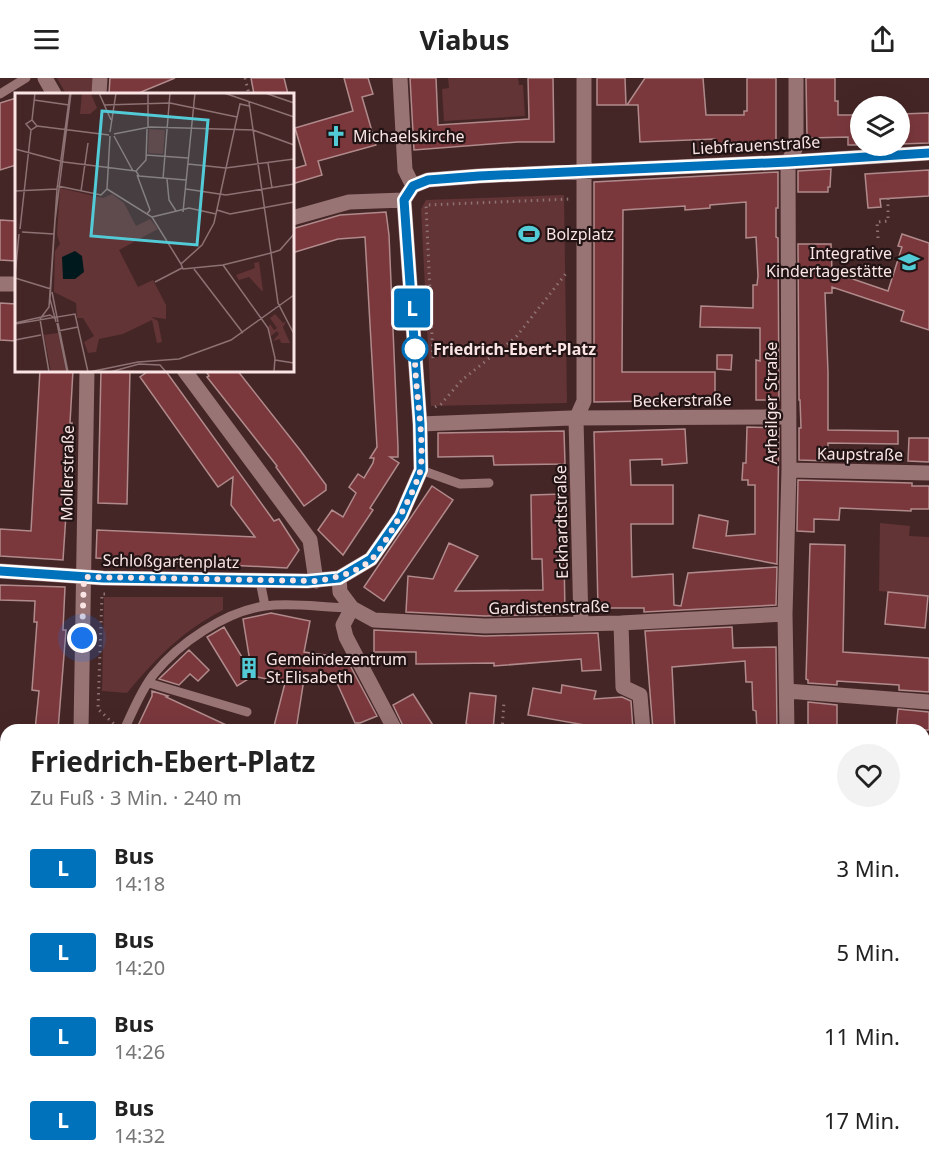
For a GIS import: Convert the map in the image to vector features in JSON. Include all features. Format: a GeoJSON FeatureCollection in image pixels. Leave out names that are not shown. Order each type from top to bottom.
{"type":"FeatureCollection","features":[{"type":"Feature","properties":{"kind":"street"},"geometry":{"type":"LineString","coordinates":[[45,78],[53,93]]}},
{"type":"Feature","properties":{"kind":"street"},"geometry":{"type":"LineString","coordinates":[[99,93],[100,78]]}},
{"type":"Feature","properties":{"kind":"street"},"geometry":{"type":"LineString","coordinates":[[400,78],[405,170],[413,186]]}},
{"type":"Feature","properties":{"kind":"street"},"geometry":{"type":"LineString","coordinates":[[420,424],[576,419],[584,401],[579,172],[584,78]]}},
{"type":"Feature","properties":{"kind":"street","name":"Arheilger Straße"},"geometry":{"type":"LineString","coordinates":[[787,724],[785,614],[789,470],[788,162],[796,147],[796,78]]}},
{"type":"Feature","properties":{"kind":"street","name":"Liebfrauenstraße"},"geometry":{"type":"LineString","coordinates":[[579,172],[929,153]]}},
{"type":"Feature","properties":{"kind":"street"},"geometry":{"type":"LineString","coordinates":[[392,724],[346,637],[344,625],[352,608],[340,592],[339,578],[371,559],[401,516],[421,470],[420,424],[404,200],[413,186],[428,180],[579,172]]}},
{"type":"Feature","properties":{"kind":"street"},"geometry":{"type":"LineString","coordinates":[[294,217],[348,202],[404,200]]}},
{"type":"Feature","properties":{"kind":"street","name":"Mollerstraße"},"geometry":{"type":"LineString","coordinates":[[84,577],[87,372]]}},
{"type":"Feature","properties":{"kind":"street"},"geometry":{"type":"LineString","coordinates":[[185,372],[310,540],[316,581]]}},
{"type":"Feature","properties":{"kind":"street","name":"Beckerstraße"},"geometry":{"type":"LineString","coordinates":[[576,419],[789,417]]}},
{"type":"Feature","properties":{"kind":"street","name":"Eckhardtstraße"},"geometry":{"type":"LineString","coordinates":[[576,419],[581,624]]}},
{"type":"Feature","properties":{"kind":"street","name":"Kaupstraße"},"geometry":{"type":"LineString","coordinates":[[789,470],[929,473]]}},
{"type":"Feature","properties":{"kind":"street"},"geometry":{"type":"LineString","coordinates":[[0,571],[84,577]]}},
{"type":"Feature","properties":{"kind":"street","name":"Schloßgartenplatz"},"geometry":{"type":"LineString","coordinates":[[81,724],[84,577],[260,581],[316,581],[339,578]]}},
{"type":"Feature","properties":{"kind":"street","name":"Gardistenstraße"},"geometry":{"type":"LineString","coordinates":[[352,608],[374,620],[484,626],[621,623],[785,614]]}},
{"type":"Feature","properties":{"kind":"street"},"geometry":{"type":"LineString","coordinates":[[621,623],[623,687],[640,695],[642,724]]}},
{"type":"Feature","properties":{"kind":"street"},"geometry":{"type":"LineString","coordinates":[[787,691],[929,702]]}},
{"type":"Feature","properties":{"kind":"lane"},"geometry":{"type":"LineString","coordinates":[[0,94],[26,78]]}},
{"type":"Feature","properties":{"kind":"lane"},"geometry":{"type":"LineString","coordinates":[[421,470],[460,484],[489,483]]}},
{"type":"Feature","properties":{"kind":"lane"},"geometry":{"type":"LineString","coordinates":[[260,581],[265,606]]}},
{"type":"Feature","properties":{"kind":"lane"},"geometry":{"type":"LineString","coordinates":[[125,724],[153,675],[179,649],[232,615],[265,606],[352,608]]}},
{"type":"Feature","properties":{"kind":"lane"},"geometry":{"type":"LineString","coordinates":[[148,683],[247,712]]}},
{"type":"Feature","properties":{"kind":"path"},"geometry":{"type":"LineString","coordinates":[[245,78],[249,93]]}},
{"type":"Feature","properties":{"kind":"path"},"geometry":{"type":"LineString","coordinates":[[568,207],[579,172]]}},
{"type":"Feature","properties":{"kind":"path"},"geometry":{"type":"LineString","coordinates":[[878,238],[877,222],[888,221],[888,198]]}},
{"type":"Feature","properties":{"kind":"path"},"geometry":{"type":"LineString","coordinates":[[433,365],[426,205],[570,199]]}},
{"type":"Feature","properties":{"kind":"path"},"geometry":{"type":"LineString","coordinates":[[435,397],[435,407],[441,404],[462,380],[516,337],[569,271],[568,260]]}},
{"type":"Feature","properties":{"kind":"path"},"geometry":{"type":"LineString","coordinates":[[114,594],[102,594],[99,709],[115,724]]}},
{"type":"Feature","properties":{"kind":"path"},"geometry":{"type":"LineString","coordinates":[[502,724],[504,702]]}},
{"type":"Feature","properties":{"kind":"shaded area"},"geometry":{"type":"Polygon","coordinates":[[[57,78],[100,78],[99,93],[65,93],[57,78]]]}},
{"type":"Feature","properties":{"kind":"shaded area"},"geometry":{"type":"Polygon","coordinates":[[[448,78],[518,78],[519,85],[523,85],[525,116],[444,121],[442,89],[449,88],[448,78]]]}},
{"type":"Feature","properties":{"kind":"shaded area","name":"Friedrich-Ebert-Platz"},"geometry":{"type":"Polygon","coordinates":[[[564,195],[567,403],[431,406],[421,209],[426,200],[564,195]]]}},
{"type":"Feature","properties":{"kind":"shaded area"},"geometry":{"type":"Polygon","coordinates":[[[880,523],[910,526],[909,536],[929,537],[929,596],[879,591],[880,523]]]}},
{"type":"Feature","properties":{"kind":"shaded area"},"geometry":{"type":"Polygon","coordinates":[[[104,597],[223,597],[223,610],[208,618],[170,646],[127,693],[102,691],[104,597]]]}},
{"type":"Feature","properties":{"kind":"building"},"geometry":{"type":"Polygon","coordinates":[[[110,78],[175,78],[141,93],[109,93],[110,78]]]}},
{"type":"Feature","properties":{"kind":"building"},"geometry":{"type":"Polygon","coordinates":[[[251,78],[284,78],[288,93],[254,93],[251,78]]]}},
{"type":"Feature","properties":{"kind":"building","name":"Michaelskirche"},"geometry":{"type":"Polygon","coordinates":[[[344,78],[368,78],[373,94],[362,97],[376,145],[318,161],[322,175],[294,183],[294,168],[306,165],[295,128],[353,111],[344,78]]]}},
{"type":"Feature","properties":{"kind":"building"},"geometry":{"type":"Polygon","coordinates":[[[410,78],[436,78],[438,125],[529,119],[528,78],[553,78],[554,142],[518,142],[414,150],[410,78]]]}},
{"type":"Feature","properties":{"kind":"building"},"geometry":{"type":"Polygon","coordinates":[[[597,78],[625,78],[626,105],[597,105],[597,78]]]}},
{"type":"Feature","properties":{"kind":"building"},"geometry":{"type":"Polygon","coordinates":[[[645,78],[703,78],[706,115],[744,115],[744,111],[747,111],[747,78],[776,78],[776,142],[715,144],[715,139],[640,142],[638,105],[627,105],[645,78]]]}},
{"type":"Feature","properties":{"kind":"building"},"geometry":{"type":"Polygon","coordinates":[[[806,78],[835,78],[835,101],[838,101],[838,115],[850,115],[850,145],[848,145],[848,137],[807,138],[806,78]]]}},
{"type":"Feature","properties":{"kind":"building"},"geometry":{"type":"Polygon","coordinates":[[[15,98],[15,165],[0,170],[0,103],[15,98]]]}},
{"type":"Feature","properties":{"kind":"building"},"geometry":{"type":"Polygon","coordinates":[[[929,113],[929,143],[910,144],[910,114],[929,113]]]}},
{"type":"Feature","properties":{"kind":"building"},"geometry":{"type":"Polygon","coordinates":[[[831,169],[828,192],[798,192],[798,171],[831,169]]]}},
{"type":"Feature","properties":{"kind":"building"},"geometry":{"type":"Polygon","coordinates":[[[929,170],[929,196],[880,199],[881,207],[868,208],[865,174],[929,170]]]}},
{"type":"Feature","properties":{"kind":"building"},"geometry":{"type":"Polygon","coordinates":[[[778,172],[776,237],[778,238],[779,400],[756,400],[756,360],[760,361],[760,328],[700,327],[701,306],[753,308],[753,285],[757,285],[758,276],[756,237],[746,238],[746,202],[685,210],[685,206],[623,210],[622,372],[715,372],[715,400],[594,402],[594,182],[778,172]]]}},
{"type":"Feature","properties":{"kind":"building"},"geometry":{"type":"Polygon","coordinates":[[[386,212],[389,235],[398,447],[398,457],[390,457],[399,463],[370,508],[373,510],[343,555],[318,530],[332,510],[343,517],[356,493],[349,487],[358,474],[364,478],[373,463],[374,458],[370,458],[377,447],[365,237],[338,239],[294,252],[294,228],[340,215],[386,212]]]}},
{"type":"Feature","properties":{"kind":"building"},"geometry":{"type":"Polygon","coordinates":[[[0,220],[15,221],[15,261],[0,260],[0,220]]]}},
{"type":"Feature","properties":{"kind":"building"},"geometry":{"type":"Polygon","coordinates":[[[902,234],[929,243],[929,330],[901,321],[904,311],[832,287],[832,293],[825,293],[828,430],[898,431],[898,444],[828,443],[828,461],[799,460],[799,428],[801,428],[798,244],[831,244],[832,272],[888,291],[902,247],[898,246],[902,234]]]}},
{"type":"Feature","properties":{"kind":"building"},"geometry":{"type":"Polygon","coordinates":[[[0,303],[15,304],[15,341],[0,340],[0,303]]]}},
{"type":"Feature","properties":{"kind":"building"},"geometry":{"type":"Polygon","coordinates":[[[717,355],[732,355],[731,370],[717,369],[717,355]]]}},
{"type":"Feature","properties":{"kind":"building"},"geometry":{"type":"Polygon","coordinates":[[[40,372],[73,372],[63,560],[0,556],[0,529],[31,531],[40,372]]]}},
{"type":"Feature","properties":{"kind":"building"},"geometry":{"type":"Polygon","coordinates":[[[101,372],[130,372],[127,504],[98,503],[101,372]]]}},
{"type":"Feature","properties":{"kind":"building"},"geometry":{"type":"Polygon","coordinates":[[[147,372],[166,372],[274,521],[279,519],[299,550],[287,568],[96,558],[97,530],[255,537],[231,505],[233,477],[218,487],[140,377],[147,372]]]}},
{"type":"Feature","properties":{"kind":"building"},"geometry":{"type":"Polygon","coordinates":[[[206,372],[239,372],[326,485],[326,490],[304,506],[277,466],[207,377],[209,376],[206,372]]]}},
{"type":"Feature","properties":{"kind":"building"},"geometry":{"type":"Polygon","coordinates":[[[747,427],[779,428],[777,564],[693,548],[699,515],[728,521],[726,536],[755,534],[755,485],[748,485],[748,480],[742,480],[743,463],[746,463],[747,427]]]}},
{"type":"Feature","properties":{"kind":"building"},"geometry":{"type":"Polygon","coordinates":[[[685,429],[687,463],[662,465],[662,459],[630,460],[631,485],[673,485],[673,524],[631,524],[632,577],[673,574],[674,605],[681,606],[688,573],[777,567],[776,605],[644,612],[644,608],[598,608],[594,432],[685,429]]]}},
{"type":"Feature","properties":{"kind":"building"},"geometry":{"type":"Polygon","coordinates":[[[564,431],[565,464],[494,465],[493,456],[438,457],[438,433],[564,431]]]}},
{"type":"Feature","properties":{"kind":"building"},"geometry":{"type":"Polygon","coordinates":[[[909,438],[929,438],[929,462],[908,461],[909,438]]]}},
{"type":"Feature","properties":{"kind":"building"},"geometry":{"type":"Polygon","coordinates":[[[798,480],[912,483],[912,486],[929,486],[929,509],[911,509],[911,511],[840,508],[839,520],[814,519],[814,532],[797,531],[798,480]]]}},
{"type":"Feature","properties":{"kind":"building"},"geometry":{"type":"Polygon","coordinates":[[[432,486],[453,500],[384,601],[364,587],[432,486]]]}},
{"type":"Feature","properties":{"kind":"building"},"geometry":{"type":"Polygon","coordinates":[[[563,494],[565,614],[485,616],[406,612],[408,576],[433,579],[449,543],[478,556],[455,591],[543,590],[542,559],[532,559],[531,495],[563,494]]]}},
{"type":"Feature","properties":{"kind":"building"},"geometry":{"type":"Polygon","coordinates":[[[810,544],[845,545],[843,652],[929,658],[929,692],[899,690],[899,685],[837,681],[837,685],[808,683],[806,679],[810,544]]]}},
{"type":"Feature","properties":{"kind":"building"},"geometry":{"type":"Polygon","coordinates":[[[0,585],[65,587],[63,630],[66,630],[58,724],[36,724],[39,691],[32,690],[37,622],[34,622],[35,601],[0,600],[0,585]]]}},
{"type":"Feature","properties":{"kind":"building"},"geometry":{"type":"Polygon","coordinates":[[[888,592],[928,596],[925,628],[885,624],[888,592]]]}},
{"type":"Feature","properties":{"kind":"building"},"geometry":{"type":"Polygon","coordinates":[[[271,613],[310,621],[304,652],[346,658],[377,716],[355,723],[337,683],[304,679],[297,724],[275,724],[285,683],[253,676],[237,686],[207,637],[224,627],[252,674],[243,619],[271,613]]]}},
{"type":"Feature","properties":{"kind":"building"},"geometry":{"type":"Polygon","coordinates":[[[732,627],[733,648],[776,647],[777,724],[757,724],[756,711],[753,710],[752,682],[746,682],[745,661],[672,667],[675,724],[653,724],[645,631],[732,627]]]}},
{"type":"Feature","properties":{"kind":"building"},"geometry":{"type":"Polygon","coordinates":[[[374,630],[485,636],[598,633],[601,670],[582,671],[581,659],[494,666],[494,663],[416,664],[416,652],[374,652],[374,630]]]}},
{"type":"Feature","properties":{"kind":"building"},"geometry":{"type":"Polygon","coordinates":[[[189,650],[209,670],[198,681],[190,674],[179,685],[159,679],[189,650]]]}},
{"type":"Feature","properties":{"kind":"building"},"geometry":{"type":"Polygon","coordinates":[[[562,685],[596,691],[594,699],[622,697],[631,701],[633,724],[579,724],[528,715],[533,688],[561,693],[562,685]]]}},
{"type":"Feature","properties":{"kind":"building"},"geometry":{"type":"Polygon","coordinates":[[[152,691],[168,696],[166,697],[224,724],[139,724],[152,696],[152,691]]]}},
{"type":"Feature","properties":{"kind":"building"},"geometry":{"type":"Polygon","coordinates":[[[470,693],[496,696],[494,724],[466,724],[470,693]]]}},
{"type":"Feature","properties":{"kind":"building"},"geometry":{"type":"Polygon","coordinates":[[[413,694],[432,724],[402,724],[393,705],[413,694]]]}},
{"type":"Feature","properties":{"kind":"building"},"geometry":{"type":"Polygon","coordinates":[[[808,702],[837,705],[837,724],[808,724],[808,702]]]}},
{"type":"Feature","properties":{"kind":"building"},"geometry":{"type":"Polygon","coordinates":[[[898,709],[929,712],[929,724],[897,724],[898,709]]]}},
{"type":"Feature","properties":{"kind":"bus line","name":"L"},"geometry":{"type":"LineString","coordinates":[[0,571],[103,578],[316,581],[339,578],[371,559],[401,516],[421,470],[420,424],[404,200],[413,186],[428,180],[479,176],[929,153]]}},
{"type":"Feature","properties":{"kind":"place","name":"Michaelskirche"},"geometry":{"type":"Point","coordinates":[336,136]}},
{"type":"Feature","properties":{"kind":"place","name":"Bolzplatz"},"geometry":{"type":"Point","coordinates":[529,234]}},
{"type":"Feature","properties":{"kind":"place","name":"Integrative Kindertagestätte"},"geometry":{"type":"Point","coordinates":[909,262]}},
{"type":"Feature","properties":{"kind":"place","name":"Friedrich-Ebert-Platz"},"geometry":{"type":"Point","coordinates":[415,349]}},
{"type":"Feature","properties":{"kind":"place","name":"Gemeindezentrum St.Elisabeth"},"geometry":{"type":"Point","coordinates":[249,668]}},
{"type":"Feature","properties":{"kind":"route"},"geometry":{"type":"LineString","coordinates":[[82,638],[84,577],[316,581],[339,578],[371,559],[401,516],[421,470],[415,349]]}}]}
